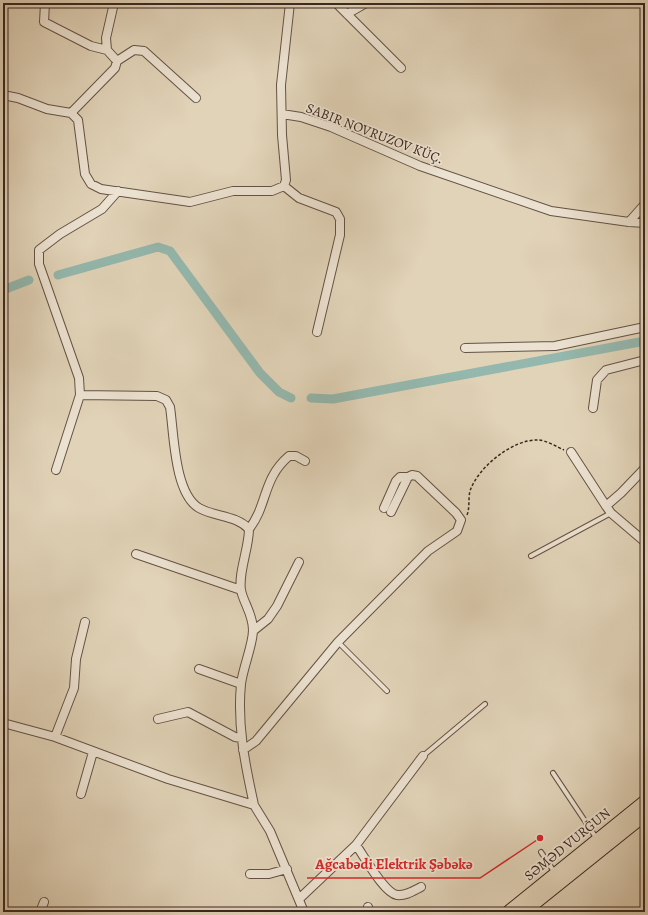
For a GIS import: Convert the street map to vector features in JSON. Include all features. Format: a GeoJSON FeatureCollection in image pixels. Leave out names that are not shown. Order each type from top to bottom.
{"type":"FeatureCollection","features":[{"type":"Feature","properties":{"kind":"main road","name":"SƏMƏD VURĞUN"},"geometry":{"type":"LineString","coordinates":[[523,912],[645,802]]}},
{"type":"Feature","properties":{"kind":"main road","name":"SƏMƏD VURĞUN"},"geometry":{"type":"LineString","coordinates":[[508,912],[556,873],[645,814]]}},
{"type":"Feature","properties":{"kind":"street"},"geometry":{"type":"LineString","coordinates":[[45,3],[44,22],[91,46],[107,50],[117,61]]}},
{"type":"Feature","properties":{"kind":"street"},"geometry":{"type":"LineString","coordinates":[[107,50],[106,38],[114,3]]}},
{"type":"Feature","properties":{"kind":"street"},"geometry":{"type":"LineString","coordinates":[[3,95],[18,98],[47,109],[71,113],[78,120],[85,174],[91,184],[101,189],[190,202],[233,191],[272,191],[284,186],[286,180],[281,85],[290,3]]}},
{"type":"Feature","properties":{"kind":"street"},"geometry":{"type":"LineString","coordinates":[[336,3],[401,68]]}},
{"type":"Feature","properties":{"kind":"street"},"geometry":{"type":"LineString","coordinates":[[347,14],[366,3]]}},
{"type":"Feature","properties":{"kind":"street"},"geometry":{"type":"LineString","coordinates":[[71,113],[115,68],[117,61],[134,50],[144,51],[196,98]]}},
{"type":"Feature","properties":{"kind":"street","name":"SABIR NOVRUZOV KÜÇ."},"geometry":{"type":"LineString","coordinates":[[282,114],[301,117],[331,127],[420,166],[552,211],[629,222],[645,222]]}},
{"type":"Feature","properties":{"kind":"street"},"geometry":{"type":"LineString","coordinates":[[284,186],[299,198],[336,212],[340,219],[340,235],[317,332]]}},
{"type":"Feature","properties":{"kind":"street"},"geometry":{"type":"LineString","coordinates":[[56,470],[80,395],[79,378],[39,264],[38,250],[60,234],[102,209],[118,191]]}},
{"type":"Feature","properties":{"kind":"street"},"geometry":{"type":"LineString","coordinates":[[629,222],[645,204]]}},
{"type":"Feature","properties":{"kind":"street"},"geometry":{"type":"LineString","coordinates":[[465,348],[555,346],[645,328]]}},
{"type":"Feature","properties":{"kind":"street"},"geometry":{"type":"LineString","coordinates":[[593,408],[597,380],[606,370],[645,360]]}},
{"type":"Feature","properties":{"kind":"street"},"geometry":{"type":"LineString","coordinates":[[80,395],[157,396],[166,400],[170,407],[180,479],[187,496],[198,508],[242,523],[248,529]]}},
{"type":"Feature","properties":{"kind":"street"},"geometry":{"type":"LineString","coordinates":[[571,452],[611,513],[645,542]]}},
{"type":"Feature","properties":{"kind":"street"},"geometry":{"type":"LineString","coordinates":[[304,912],[270,831],[254,805],[242,750],[242,684],[253,631],[249,608],[241,590],[249,541],[248,529],[259,513],[270,479],[281,462],[289,456],[296,456],[305,461]]}},
{"type":"Feature","properties":{"kind":"street"},"geometry":{"type":"LineString","coordinates":[[606,506],[645,468]]}},
{"type":"Feature","properties":{"kind":"street"},"geometry":{"type":"LineString","coordinates":[[242,750],[256,741],[338,642],[428,551],[457,530],[461,520],[456,513],[417,476],[412,474],[408,477],[387,510]]}},
{"type":"Feature","properties":{"kind":"street"},"geometry":{"type":"LineString","coordinates":[[136,554],[241,590]]}},
{"type":"Feature","properties":{"kind":"street"},"geometry":{"type":"LineString","coordinates":[[253,631],[268,619],[277,606],[299,562]]}},
{"type":"Feature","properties":{"kind":"street"},"geometry":{"type":"LineString","coordinates":[[55,737],[74,688],[76,659],[85,622]]}},
{"type":"Feature","properties":{"kind":"street"},"geometry":{"type":"LineString","coordinates":[[200,669],[242,684]]}},
{"type":"Feature","properties":{"kind":"street"},"geometry":{"type":"LineString","coordinates":[[158,719],[188,712],[235,737],[241,738]]}},
{"type":"Feature","properties":{"kind":"street"},"geometry":{"type":"LineString","coordinates":[[3,723],[55,737],[168,779],[254,805]]}},
{"type":"Feature","properties":{"kind":"street"},"geometry":{"type":"LineString","coordinates":[[81,794],[94,752]]}},
{"type":"Feature","properties":{"kind":"street"},"geometry":{"type":"LineString","coordinates":[[299,899],[356,845],[423,756]]}},
{"type":"Feature","properties":{"kind":"street"},"geometry":{"type":"LineString","coordinates":[[356,845],[387,890],[396,895],[404,895],[421,887]]}},
{"type":"Feature","properties":{"kind":"street"},"geometry":{"type":"LineString","coordinates":[[250,874],[268,874],[286,869]]}},
{"type":"Feature","properties":{"kind":"street"},"geometry":{"type":"LineString","coordinates":[[40,912],[44,902]]}},
{"type":"Feature","properties":{"kind":"lane"},"geometry":{"type":"LineString","coordinates":[[531,556],[611,513]]}},
{"type":"Feature","properties":{"kind":"lane"},"geometry":{"type":"LineString","coordinates":[[338,642],[387,691]]}},
{"type":"Feature","properties":{"kind":"lane"},"geometry":{"type":"LineString","coordinates":[[423,756],[485,704]]}},
{"type":"Feature","properties":{"kind":"lane"},"geometry":{"type":"LineString","coordinates":[[553,773],[600,844]]}},
{"type":"Feature","properties":{"kind":"lane"},"geometry":{"type":"LineString","coordinates":[[541,852],[556,873]]}},
{"type":"Feature","properties":{"kind":"path"},"geometry":{"type":"LineString","coordinates":[[461,520],[468,514],[470,492],[475,480],[489,463],[507,450],[528,441],[539,440],[571,452]]}},
{"type":"Feature","properties":{"kind":"waterway"},"geometry":{"type":"LineString","coordinates":[[58,275],[158,247],[170,251],[260,373],[279,392],[291,398]]}},
{"type":"Feature","properties":{"kind":"waterway"},"geometry":{"type":"LineString","coordinates":[[3,290],[29,280]]}},
{"type":"Feature","properties":{"kind":"waterway"},"geometry":{"type":"LineString","coordinates":[[311,398],[333,399],[645,341]]}},
{"type":"Feature","properties":{"kind":"place","name":"Ağcabədi Elektrik Şəbəkə"},"geometry":{"type":"Point","coordinates":[540,838]}}]}
